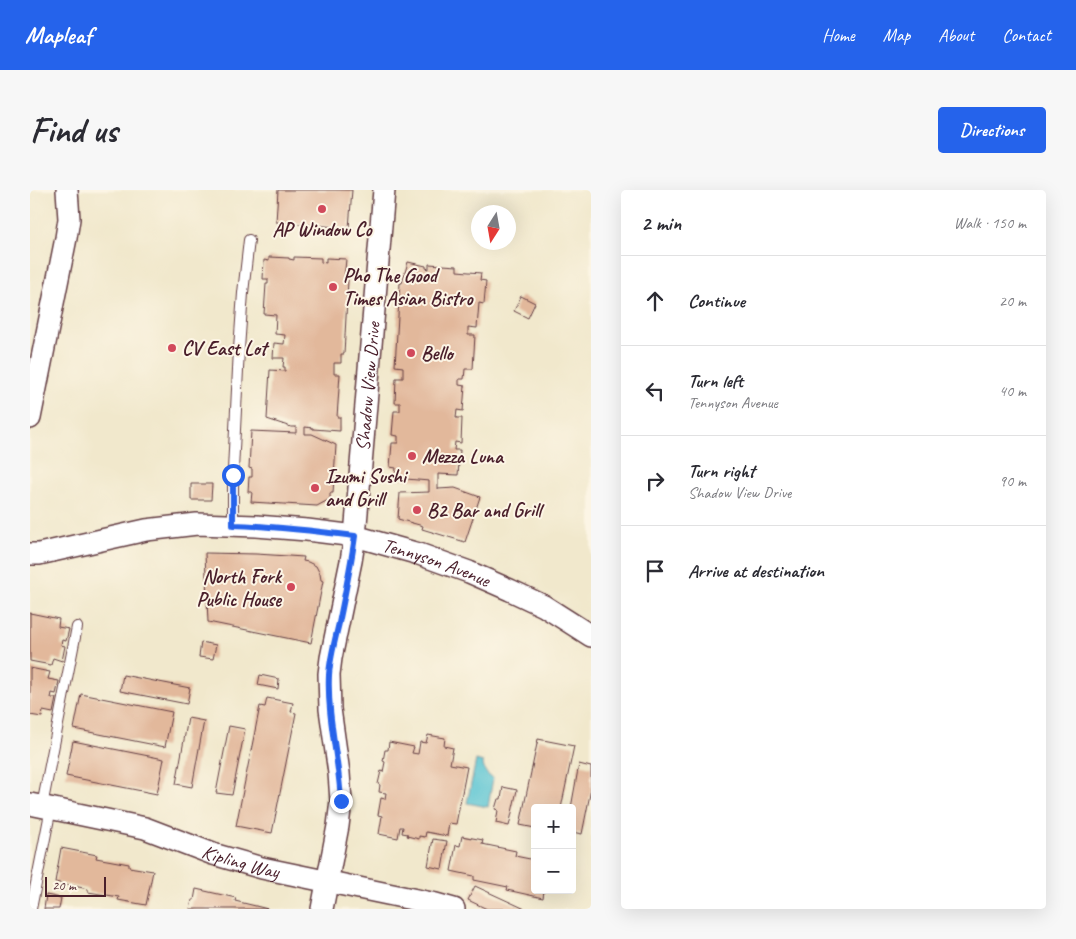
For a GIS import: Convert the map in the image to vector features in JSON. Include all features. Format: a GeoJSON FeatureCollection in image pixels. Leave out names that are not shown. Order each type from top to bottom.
{"type":"FeatureCollection","features":[{"type":"Feature","properties":{"kind":"street"},"geometry":{"type":"LineString","coordinates":[[30,418],[66,238],[69,219],[67,190]]}},
{"type":"Feature","properties":{"kind":"street","name":"Shadow View Drive"},"geometry":{"type":"LineString","coordinates":[[322,909],[341,801],[330,709],[329,674],[352,561],[355,536],[384,190]]}},
{"type":"Feature","properties":{"kind":"street","name":"Tennyson Avenue"},"geometry":{"type":"LineString","coordinates":[[30,554],[39,554],[146,530],[197,524],[256,526],[355,536],[419,554],[469,572],[544,606],[591,636]]}},
{"type":"Feature","properties":{"kind":"street","name":"Kipling Way"},"geometry":{"type":"LineString","coordinates":[[41,806],[155,831],[237,862],[285,874],[454,909]]}},
{"type":"Feature","properties":{"kind":"lane"},"geometry":{"type":"LineString","coordinates":[[233,525],[233,470],[239,358],[243,293],[249,240]]}},
{"type":"Feature","properties":{"kind":"lane"},"geometry":{"type":"LineString","coordinates":[[31,909],[41,806],[77,627]]}},
{"type":"Feature","properties":{"kind":"water"},"geometry":{"type":"Polygon","coordinates":[[[476,760],[483,762],[485,772],[493,778],[488,807],[467,803],[476,760]]]}},
{"type":"Feature","properties":{"kind":"building"},"geometry":{"type":"Polygon","coordinates":[[[278,190],[352,190],[349,228],[276,222],[278,190]]]}},
{"type":"Feature","properties":{"kind":"building"},"geometry":{"type":"Polygon","coordinates":[[[269,257],[294,260],[294,257],[321,258],[321,262],[326,263],[326,258],[346,259],[344,280],[348,280],[344,354],[341,354],[341,363],[334,363],[334,374],[340,374],[337,417],[340,417],[340,431],[305,427],[305,434],[312,434],[336,445],[333,493],[330,493],[330,499],[317,506],[251,502],[252,492],[248,492],[249,477],[252,477],[252,469],[249,468],[251,431],[296,433],[296,427],[267,419],[270,370],[285,371],[285,367],[283,367],[284,358],[273,358],[274,343],[284,344],[285,335],[275,334],[276,315],[264,314],[268,279],[263,279],[264,260],[269,261],[269,257]]]}},
{"type":"Feature","properties":{"kind":"building"},"geometry":{"type":"Polygon","coordinates":[[[408,262],[426,266],[429,269],[429,264],[457,266],[457,271],[481,273],[480,280],[486,281],[484,304],[479,303],[477,328],[468,327],[468,335],[475,335],[473,369],[465,369],[464,379],[459,379],[459,385],[465,386],[463,411],[457,410],[456,418],[462,418],[461,443],[455,442],[454,450],[460,450],[458,475],[438,474],[438,489],[455,488],[480,497],[465,542],[422,529],[423,526],[398,519],[400,493],[429,492],[429,481],[395,478],[396,468],[390,467],[392,443],[398,443],[398,436],[392,435],[394,411],[400,411],[400,403],[395,403],[396,378],[403,378],[403,367],[395,366],[400,283],[402,283],[408,262]]]}},
{"type":"Feature","properties":{"kind":"building"},"geometry":{"type":"Polygon","coordinates":[[[521,296],[535,303],[528,318],[514,311],[521,296]]]}},
{"type":"Feature","properties":{"kind":"building"},"geometry":{"type":"Polygon","coordinates":[[[191,484],[212,484],[211,500],[191,500],[191,484]]]}},
{"type":"Feature","properties":{"kind":"building"},"geometry":{"type":"Polygon","coordinates":[[[205,553],[304,557],[303,561],[316,566],[323,581],[311,643],[208,622],[205,553]]]}},
{"type":"Feature","properties":{"kind":"building"},"geometry":{"type":"Polygon","coordinates":[[[30,613],[59,619],[58,627],[69,629],[66,641],[62,640],[61,645],[65,646],[62,661],[53,658],[51,665],[30,661],[30,613]]]}},
{"type":"Feature","properties":{"kind":"building"},"geometry":{"type":"Polygon","coordinates":[[[201,642],[216,645],[213,659],[199,657],[201,642]]]}},
{"type":"Feature","properties":{"kind":"building"},"geometry":{"type":"Polygon","coordinates":[[[30,668],[50,672],[48,679],[59,681],[56,694],[52,693],[51,698],[56,698],[53,713],[43,711],[42,717],[30,715],[30,668]]]}},
{"type":"Feature","properties":{"kind":"building"},"geometry":{"type":"Polygon","coordinates":[[[123,675],[190,688],[187,704],[120,691],[123,675]]]}},
{"type":"Feature","properties":{"kind":"building"},"geometry":{"type":"Polygon","coordinates":[[[260,675],[279,679],[278,689],[258,685],[260,675]]]}},
{"type":"Feature","properties":{"kind":"building"},"geometry":{"type":"Polygon","coordinates":[[[81,694],[172,712],[165,747],[74,729],[81,694]]]}},
{"type":"Feature","properties":{"kind":"building"},"geometry":{"type":"Polygon","coordinates":[[[267,698],[293,703],[291,712],[296,713],[272,833],[236,826],[260,706],[265,707],[267,698]]]}},
{"type":"Feature","properties":{"kind":"building"},"geometry":{"type":"Polygon","coordinates":[[[188,718],[204,721],[192,787],[176,784],[188,718]]]}},
{"type":"Feature","properties":{"kind":"building"},"geometry":{"type":"Polygon","coordinates":[[[229,726],[245,729],[232,795],[216,793],[229,726]]]}},
{"type":"Feature","properties":{"kind":"building"},"geometry":{"type":"Polygon","coordinates":[[[428,735],[445,738],[444,746],[453,748],[450,764],[467,767],[456,824],[449,823],[447,836],[426,832],[425,837],[419,836],[419,839],[402,833],[403,827],[400,827],[398,838],[379,834],[382,816],[378,815],[381,798],[385,799],[386,793],[379,792],[380,785],[378,784],[381,771],[383,772],[385,750],[388,750],[389,742],[414,747],[412,753],[418,754],[420,742],[426,743],[428,735]]]}},
{"type":"Feature","properties":{"kind":"building"},"geometry":{"type":"Polygon","coordinates":[[[538,739],[574,746],[562,804],[531,804],[531,827],[520,825],[538,739]]]}},
{"type":"Feature","properties":{"kind":"building"},"geometry":{"type":"Polygon","coordinates":[[[73,741],[164,759],[157,794],[66,776],[73,741]]]}},
{"type":"Feature","properties":{"kind":"building"},"geometry":{"type":"Polygon","coordinates":[[[579,764],[591,767],[591,789],[582,834],[576,833],[576,804],[572,804],[579,764]]]}},
{"type":"Feature","properties":{"kind":"building"},"geometry":{"type":"Polygon","coordinates":[[[503,787],[517,790],[509,826],[496,823],[498,810],[495,809],[498,799],[501,799],[503,787]]]}},
{"type":"Feature","properties":{"kind":"building"},"geometry":{"type":"Polygon","coordinates":[[[462,836],[483,840],[482,844],[516,851],[515,856],[531,859],[531,894],[544,894],[543,898],[507,890],[508,887],[474,880],[474,876],[451,871],[456,845],[460,846],[462,836]]]}},
{"type":"Feature","properties":{"kind":"building"},"geometry":{"type":"Polygon","coordinates":[[[433,839],[447,841],[442,869],[428,866],[433,839]]]}},
{"type":"Feature","properties":{"kind":"building"},"geometry":{"type":"Polygon","coordinates":[[[61,848],[97,855],[96,858],[129,864],[129,867],[153,871],[146,905],[118,900],[119,897],[88,892],[88,889],[55,882],[61,848]]]}},
{"type":"Feature","properties":{"kind":"building"},"geometry":{"type":"Polygon","coordinates":[[[475,886],[525,909],[487,909],[468,900],[475,886]]]}},
{"type":"Feature","properties":{"kind":"building"},"geometry":{"type":"Polygon","coordinates":[[[196,889],[236,898],[235,901],[268,909],[190,909],[196,889]]]}},
{"type":"Feature","properties":{"kind":"building"},"geometry":{"type":"Polygon","coordinates":[[[46,895],[61,898],[59,909],[44,909],[46,895]]]}},
{"type":"Feature","properties":{"kind":"place","name":"AP Window Co"},"geometry":{"type":"Point","coordinates":[322,209]}},
{"type":"Feature","properties":{"kind":"place","name":"Pho The Good Times Asian Bistro"},"geometry":{"type":"Point","coordinates":[333,287]}},
{"type":"Feature","properties":{"kind":"place","name":"CV East Lot"},"geometry":{"type":"Point","coordinates":[172,348]}},
{"type":"Feature","properties":{"kind":"place","name":"Bello"},"geometry":{"type":"Point","coordinates":[411,353]}},
{"type":"Feature","properties":{"kind":"place","name":"Mezza Luna"},"geometry":{"type":"Point","coordinates":[412,456]}},
{"type":"Feature","properties":{"kind":"place","name":"Izumi Sushi and Grill"},"geometry":{"type":"Point","coordinates":[315,488]}},
{"type":"Feature","properties":{"kind":"place","name":"B2 Bar and Grill"},"geometry":{"type":"Point","coordinates":[417,510]}},
{"type":"Feature","properties":{"kind":"place","name":"North Fork Public House"},"geometry":{"type":"Point","coordinates":[291,587]}},
{"type":"Feature","properties":{"kind":"route"},"geometry":{"type":"LineString","coordinates":[[233,475],[233,525],[307,530],[355,536],[352,561],[329,674],[330,709],[341,801]]}}]}
